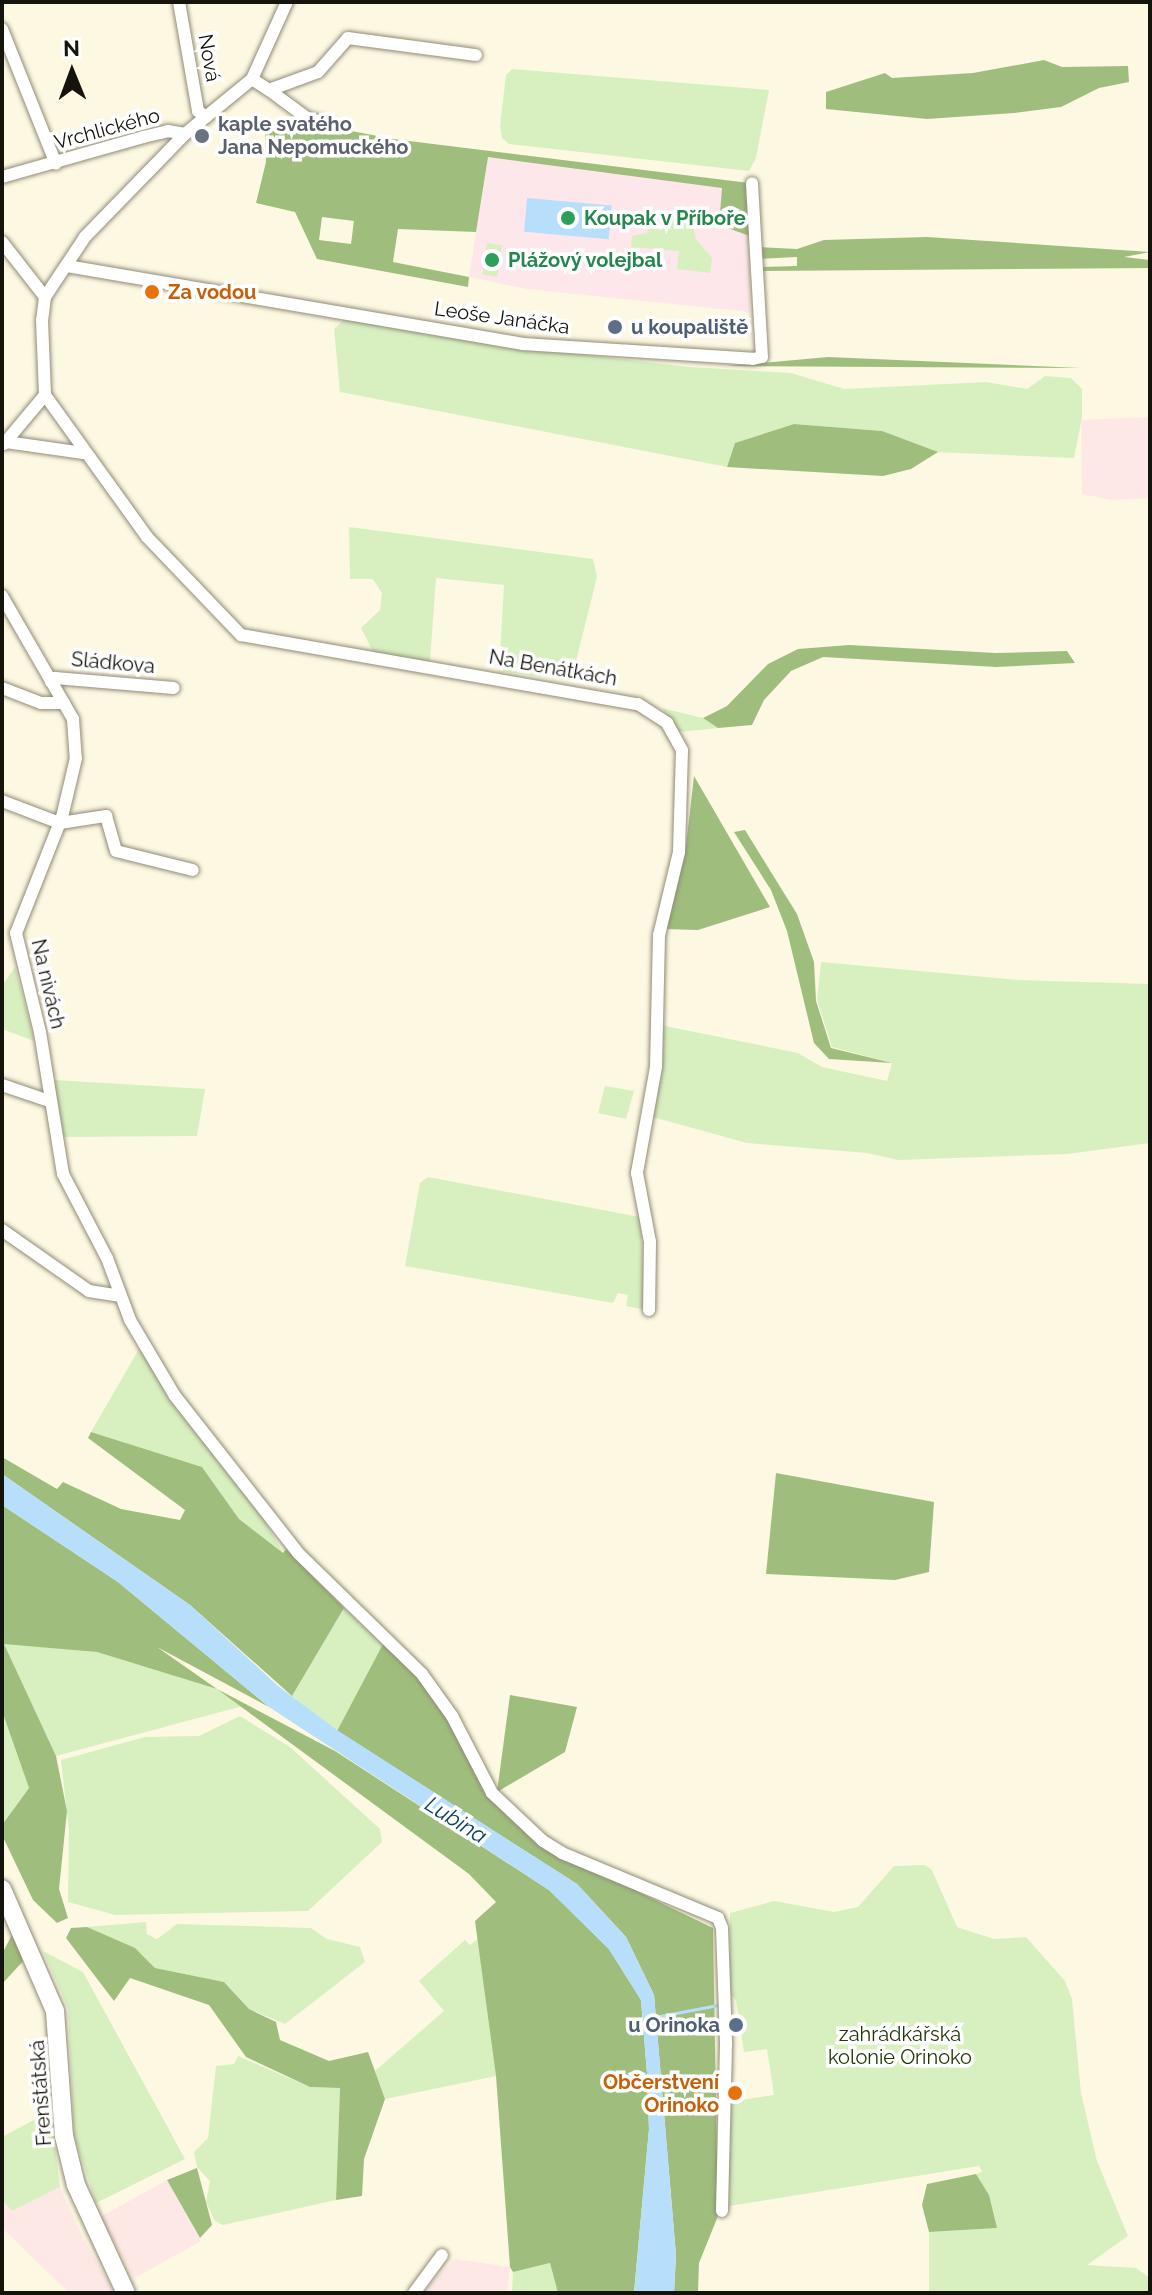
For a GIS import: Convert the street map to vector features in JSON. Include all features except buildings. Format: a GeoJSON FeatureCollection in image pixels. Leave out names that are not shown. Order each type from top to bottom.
{"type":"FeatureCollection","features":[{"type":"Feature","properties":{"kind":"main road","name":"Frenštátská"},"geometry":{"type":"LineString","coordinates":[[2,1889],[30,1949],[57,2024],[69,2161],[92,2229],[126,2293]]}},
{"type":"Feature","properties":{"kind":"street","name":"Nová"},"geometry":{"type":"LineString","coordinates":[[179,2],[198,111],[206,117]]}},
{"type":"Feature","properties":{"kind":"street","name":"Vrchlického"},"geometry":{"type":"LineString","coordinates":[[2,177],[168,131],[185,134],[252,79],[287,2]]}},
{"type":"Feature","properties":{"kind":"street"},"geometry":{"type":"LineString","coordinates":[[2,29],[56,164]]}},
{"type":"Feature","properties":{"kind":"street"},"geometry":{"type":"LineString","coordinates":[[269,90],[318,72],[348,38],[476,55]]}},
{"type":"Feature","properties":{"kind":"street"},"geometry":{"type":"LineString","coordinates":[[252,79],[307,118],[330,124]]}},
{"type":"Feature","properties":{"kind":"street"},"geometry":{"type":"LineString","coordinates":[[4,444],[45,395],[45,297],[85,237],[185,134]]}},
{"type":"Feature","properties":{"kind":"street","name":"Leoše Janáčka"},"geometry":{"type":"LineString","coordinates":[[67,266],[523,344],[753,359],[762,357],[762,344],[752,183]]}},
{"type":"Feature","properties":{"kind":"street"},"geometry":{"type":"LineString","coordinates":[[2,242],[45,297]]}},
{"type":"Feature","properties":{"kind":"street","name":"Na Benátkách"},"geometry":{"type":"LineString","coordinates":[[45,395],[83,453],[147,537],[241,635],[600,695],[638,704],[670,727],[682,750],[685,782],[679,852],[659,935],[656,1067],[637,1173],[650,1242],[649,1310]]}},
{"type":"Feature","properties":{"kind":"street"},"geometry":{"type":"LineString","coordinates":[[4,444],[83,453]]}},
{"type":"Feature","properties":{"kind":"street","name":"Na nivách"},"geometry":{"type":"LineString","coordinates":[[2,596],[73,719],[76,758],[60,823],[16,933],[63,1174],[142,1344],[175,1396],[298,1553],[422,1674],[452,1716],[492,1793],[517,1819],[562,1853],[718,1918],[722,1928],[726,2045],[722,2211]]}},
{"type":"Feature","properties":{"kind":"street","name":"Sládkova"},"geometry":{"type":"LineString","coordinates":[[51,682],[55,678],[174,688]]}},
{"type":"Feature","properties":{"kind":"street"},"geometry":{"type":"LineString","coordinates":[[2,688],[41,703],[64,703]]}},
{"type":"Feature","properties":{"kind":"street"},"geometry":{"type":"LineString","coordinates":[[2,801],[60,823],[106,816],[116,851],[193,870]]}},
{"type":"Feature","properties":{"kind":"street"},"geometry":{"type":"LineString","coordinates":[[2,931],[16,933]]}},
{"type":"Feature","properties":{"kind":"street"},"geometry":{"type":"LineString","coordinates":[[2,1085],[49,1101]]}},
{"type":"Feature","properties":{"kind":"street"},"geometry":{"type":"LineString","coordinates":[[2,1230],[89,1291],[121,1296]]}},
{"type":"Feature","properties":{"kind":"street"},"geometry":{"type":"LineString","coordinates":[[414,2293],[442,2255]]}},
{"type":"Feature","properties":{"kind":"shaded area"},"geometry":{"type":"Polygon","coordinates":[[[488,151],[749,183],[750,312],[527,289],[469,277],[488,151]]]}},
{"type":"Feature","properties":{"kind":"shaded area"},"geometry":{"type":"Polygon","coordinates":[[[1150,417],[1150,498],[1112,500],[1082,494],[1081,420],[1150,417]]]}},
{"type":"Feature","properties":{"kind":"shaded area"},"geometry":{"type":"Polygon","coordinates":[[[167,2180],[201,2241],[134,2278],[101,2217],[167,2180]]]}},
{"type":"Feature","properties":{"kind":"shaded area"},"geometry":{"type":"Polygon","coordinates":[[[60,2187],[82,2236],[115,2293],[69,2293],[2,2228],[2,2200],[12,2211],[60,2187]]]}},
{"type":"Feature","properties":{"kind":"shaded area"},"geometry":{"type":"Polygon","coordinates":[[[455,2259],[510,2267],[507,2293],[421,2293],[455,2259]]]}},
{"type":"Feature","properties":{"kind":"green space"},"geometry":{"type":"Polygon","coordinates":[[[1044,60],[1062,67],[1128,66],[1129,82],[1099,88],[1061,107],[1014,113],[927,119],[826,109],[826,92],[885,73],[892,78],[973,73],[1044,60]]]}},
{"type":"Feature","properties":{"kind":"green space"},"geometry":{"type":"Polygon","coordinates":[[[512,69],[769,90],[756,158],[749,171],[509,144],[502,138],[500,126],[506,75],[512,69]]]}},
{"type":"Feature","properties":{"kind":"green space"},"geometry":{"type":"Polygon","coordinates":[[[305,122],[393,139],[749,183],[750,236],[719,225],[722,188],[488,157],[476,232],[398,229],[393,262],[469,277],[468,287],[317,259],[295,212],[256,203],[266,162],[265,129],[305,122]],[[322,217],[319,240],[351,244],[354,221],[322,217]]]}},
{"type":"Feature","properties":{"kind":"green space"},"geometry":{"type":"Polygon","coordinates":[[[664,214],[692,220],[696,239],[712,258],[710,273],[677,269],[679,251],[631,247],[632,236],[647,233],[648,228],[662,230],[664,214]]]}},
{"type":"Feature","properties":{"kind":"green space"},"geometry":{"type":"Polygon","coordinates":[[[927,237],[1150,252],[1124,257],[1150,260],[1150,268],[762,271],[761,267],[797,266],[797,257],[757,259],[757,247],[797,249],[824,240],[927,237]]]}},
{"type":"Feature","properties":{"kind":"green space","name":"Plážový volejbal"},"geometry":{"type":"Polygon","coordinates":[[[487,243],[502,245],[497,277],[483,275],[487,243]]]}},
{"type":"Feature","properties":{"kind":"green space"},"geometry":{"type":"Polygon","coordinates":[[[347,317],[511,346],[689,367],[791,373],[844,389],[986,382],[1027,389],[1045,376],[1071,378],[1082,389],[1082,417],[1074,458],[933,452],[882,431],[794,424],[735,443],[727,467],[340,392],[334,329],[347,317]]]}},
{"type":"Feature","properties":{"kind":"green space"},"geometry":{"type":"Polygon","coordinates":[[[828,357],[1013,365],[1081,368],[727,366],[828,357]]]}},
{"type":"Feature","properties":{"kind":"green space"},"geometry":{"type":"Polygon","coordinates":[[[794,424],[882,431],[938,452],[911,469],[883,476],[727,467],[735,443],[794,424]]]}},
{"type":"Feature","properties":{"kind":"green space"},"geometry":{"type":"Polygon","coordinates":[[[349,527],[593,559],[597,577],[571,681],[499,671],[504,585],[436,578],[430,661],[374,654],[361,628],[380,610],[382,593],[373,579],[350,579],[349,527]]]}},
{"type":"Feature","properties":{"kind":"green space"},"geometry":{"type":"Polygon","coordinates":[[[849,645],[996,653],[1067,651],[1075,663],[996,667],[823,657],[791,671],[764,700],[752,725],[718,728],[703,718],[727,706],[768,664],[798,649],[849,645]]]}},
{"type":"Feature","properties":{"kind":"green space"},"geometry":{"type":"Polygon","coordinates":[[[662,708],[703,718],[718,728],[679,732],[662,708]]]}},
{"type":"Feature","properties":{"kind":"green space"},"geometry":{"type":"Polygon","coordinates":[[[694,776],[770,907],[698,930],[664,929],[685,855],[694,776]]]}},
{"type":"Feature","properties":{"kind":"green space"},"geometry":{"type":"Polygon","coordinates":[[[745,830],[797,914],[814,962],[816,1001],[831,1048],[892,1063],[829,1059],[814,1043],[787,931],[771,890],[734,832],[745,830]]]}},
{"type":"Feature","properties":{"kind":"green space"},"geometry":{"type":"Polygon","coordinates":[[[821,962],[1018,980],[1150,984],[1150,1143],[1067,1154],[898,1160],[867,1153],[747,1143],[649,1116],[660,1025],[798,1053],[822,1067],[887,1081],[892,1063],[832,1047],[817,1000],[821,962]]]}},
{"type":"Feature","properties":{"kind":"green space"},"geometry":{"type":"Polygon","coordinates":[[[15,967],[34,1041],[2,1029],[2,986],[15,967]]]}},
{"type":"Feature","properties":{"kind":"green space"},"geometry":{"type":"Polygon","coordinates":[[[54,1080],[205,1089],[197,1136],[61,1137],[54,1080]]]}},
{"type":"Feature","properties":{"kind":"green space"},"geometry":{"type":"Polygon","coordinates":[[[605,1086],[634,1091],[626,1119],[598,1113],[605,1086]]]}},
{"type":"Feature","properties":{"kind":"green space"},"geometry":{"type":"Polygon","coordinates":[[[428,1177],[640,1217],[646,1310],[626,1306],[628,1295],[618,1293],[613,1303],[405,1266],[420,1183],[428,1177]]]}},
{"type":"Feature","properties":{"kind":"green space"},"geometry":{"type":"Polygon","coordinates":[[[139,1349],[259,1510],[283,1553],[239,1519],[202,1467],[91,1432],[139,1349]]]}},
{"type":"Feature","properties":{"kind":"green space"},"geometry":{"type":"Polygon","coordinates":[[[91,1432],[202,1467],[239,1519],[283,1553],[286,1549],[344,1608],[292,1696],[190,1605],[2,1474],[2,1457],[57,1489],[63,1482],[121,1509],[180,1520],[185,1510],[88,1438],[91,1432]]]}},
{"type":"Feature","properties":{"kind":"green space"},"geometry":{"type":"Polygon","coordinates":[[[776,1473],[934,1502],[929,1572],[895,1580],[766,1574],[776,1473]]]}},
{"type":"Feature","properties":{"kind":"green space"},"geometry":{"type":"Polygon","coordinates":[[[2,1505],[118,1582],[269,1707],[157,1647],[217,1689],[97,1652],[4,1644],[56,1756],[67,1811],[59,1889],[68,1918],[57,1923],[33,1900],[2,1835],[2,1825],[29,1788],[2,1711],[2,1505]]]}},
{"type":"Feature","properties":{"kind":"green space"},"geometry":{"type":"Polygon","coordinates":[[[344,1608],[383,1644],[337,1731],[292,1696],[344,1608]]]}},
{"type":"Feature","properties":{"kind":"green space"},"geometry":{"type":"Polygon","coordinates":[[[11,1641],[97,1652],[217,1689],[243,1706],[56,1756],[3,1644],[11,1641]]]}},
{"type":"Feature","properties":{"kind":"green space"},"geometry":{"type":"Polygon","coordinates":[[[383,1644],[419,1678],[449,1718],[487,1793],[537,1843],[713,1928],[718,2216],[699,2263],[698,2293],[674,2293],[676,2255],[654,1995],[626,1937],[577,1884],[337,1731],[383,1644]]]}},
{"type":"Feature","properties":{"kind":"green space"},"geometry":{"type":"Polygon","coordinates":[[[217,1689],[335,1751],[549,1890],[609,1949],[641,2000],[647,2073],[649,2129],[634,2293],[558,2293],[550,2263],[513,2272],[510,2267],[496,2076],[475,1921],[496,1902],[469,1874],[217,1689]]]}},
{"type":"Feature","properties":{"kind":"green space"},"geometry":{"type":"Polygon","coordinates":[[[510,1695],[577,1707],[565,1752],[497,1792],[510,1695]]]}},
{"type":"Feature","properties":{"kind":"green space"},"geometry":{"type":"Polygon","coordinates":[[[2,1711],[29,1788],[2,1825],[2,1711]]]}},
{"type":"Feature","properties":{"kind":"green space"},"geometry":{"type":"Polygon","coordinates":[[[240,1716],[290,1747],[380,1829],[382,1842],[308,1911],[115,1915],[68,1902],[69,1830],[61,1760],[145,1737],[199,1736],[240,1716]]]}},
{"type":"Feature","properties":{"kind":"green space","name":"zahrádkářská kolonie Orinoko"},"geometry":{"type":"Polygon","coordinates":[[[925,1865],[932,1870],[957,1927],[994,1939],[1026,1937],[1065,1981],[1072,1999],[1081,2093],[1097,2161],[1128,2236],[1087,2265],[1136,2268],[1150,2278],[1150,2293],[929,2293],[929,2232],[996,2228],[989,2195],[976,2174],[982,2172],[979,2166],[729,2206],[727,2102],[774,2095],[767,2049],[744,2052],[736,2000],[729,1993],[730,1913],[774,1901],[834,1912],[858,1907],[894,1866],[925,1865]]]}},
{"type":"Feature","properties":{"kind":"green space"},"geometry":{"type":"Polygon","coordinates":[[[146,1922],[147,1934],[157,1939],[177,1924],[311,1928],[327,1939],[360,1947],[365,1962],[285,2024],[249,2009],[224,1982],[155,1968],[141,1954],[87,1927],[146,1922]]]}},
{"type":"Feature","properties":{"kind":"green space"},"geometry":{"type":"Polygon","coordinates":[[[87,1927],[135,1948],[155,1968],[224,1982],[249,2009],[276,2022],[280,2040],[329,2061],[368,2052],[385,2099],[364,2159],[362,2196],[336,2200],[340,2088],[310,2087],[246,2057],[209,2005],[130,1978],[114,2001],[66,1938],[71,1928],[87,1927]]]}},
{"type":"Feature","properties":{"kind":"green space"},"geometry":{"type":"Polygon","coordinates":[[[14,1931],[26,1958],[2,1984],[2,1954],[14,1931]]]}},
{"type":"Feature","properties":{"kind":"green space"},"geometry":{"type":"Polygon","coordinates":[[[478,1939],[496,2076],[385,2099],[375,2071],[444,2011],[419,1981],[465,1940],[470,1945],[478,1939]]]}},
{"type":"Feature","properties":{"kind":"green space"},"geometry":{"type":"Polygon","coordinates":[[[43,1951],[83,1972],[185,2159],[96,2203],[74,2135],[68,2008],[43,1951]]]}},
{"type":"Feature","properties":{"kind":"green space"},"geometry":{"type":"Polygon","coordinates":[[[238,2056],[310,2087],[340,2088],[336,2200],[223,2225],[215,2221],[206,2202],[210,2181],[197,2167],[194,2152],[208,2138],[216,2066],[234,2064],[238,2056]]]}},
{"type":"Feature","properties":{"kind":"green space"},"geometry":{"type":"Polygon","coordinates":[[[43,2115],[51,2115],[60,2187],[12,2211],[2,2200],[2,2137],[43,2115]]]}},
{"type":"Feature","properties":{"kind":"green space"},"geometry":{"type":"Polygon","coordinates":[[[197,2168],[212,2225],[200,2238],[167,2180],[197,2168]]]}},
{"type":"Feature","properties":{"kind":"green space"},"geometry":{"type":"Polygon","coordinates":[[[976,2174],[989,2195],[997,2228],[929,2232],[922,2205],[927,2184],[976,2174]]]}},
{"type":"Feature","properties":{"kind":"green space"},"geometry":{"type":"Polygon","coordinates":[[[550,2263],[558,2293],[512,2293],[513,2272],[550,2263]]]}},
{"type":"Feature","properties":{"kind":"water","name":"Koupak v Příboře"},"geometry":{"type":"Polygon","coordinates":[[[527,198],[612,205],[609,239],[524,232],[527,198]]]}},
{"type":"Feature","properties":{"kind":"water","name":"Lubina"},"geometry":{"type":"Polygon","coordinates":[[[2,1474],[190,1605],[277,1685],[337,1730],[577,1884],[626,1937],[654,1995],[676,2255],[674,2293],[634,2293],[649,2129],[647,2073],[641,2000],[609,1949],[549,1890],[269,1707],[118,1582],[2,1505],[2,1474]]]}},
{"type":"Feature","properties":{"kind":"waterway"},"geometry":{"type":"LineString","coordinates":[[655,2017],[718,2005]]}},
{"type":"Feature","properties":{"kind":"place","name":"kaple svatého Jana Nepomuckého"},"geometry":{"type":"Point","coordinates":[202,136]}},
{"type":"Feature","properties":{"kind":"place","name":"Koupak v Příboře"},"geometry":{"type":"Point","coordinates":[568,218]}},
{"type":"Feature","properties":{"kind":"place","name":"Plážový volejbal"},"geometry":{"type":"Point","coordinates":[492,260]}},
{"type":"Feature","properties":{"kind":"place","name":"Za vodou"},"geometry":{"type":"Point","coordinates":[152,292]}},
{"type":"Feature","properties":{"kind":"place","name":"u koupaliště"},"geometry":{"type":"Point","coordinates":[615,327]}},
{"type":"Feature","properties":{"kind":"place","name":"u Orinoka"},"geometry":{"type":"Point","coordinates":[736,2025]}},
{"type":"Feature","properties":{"kind":"place","name":"Občerstvení Orinoko"},"geometry":{"type":"Point","coordinates":[735,2093]}}]}
